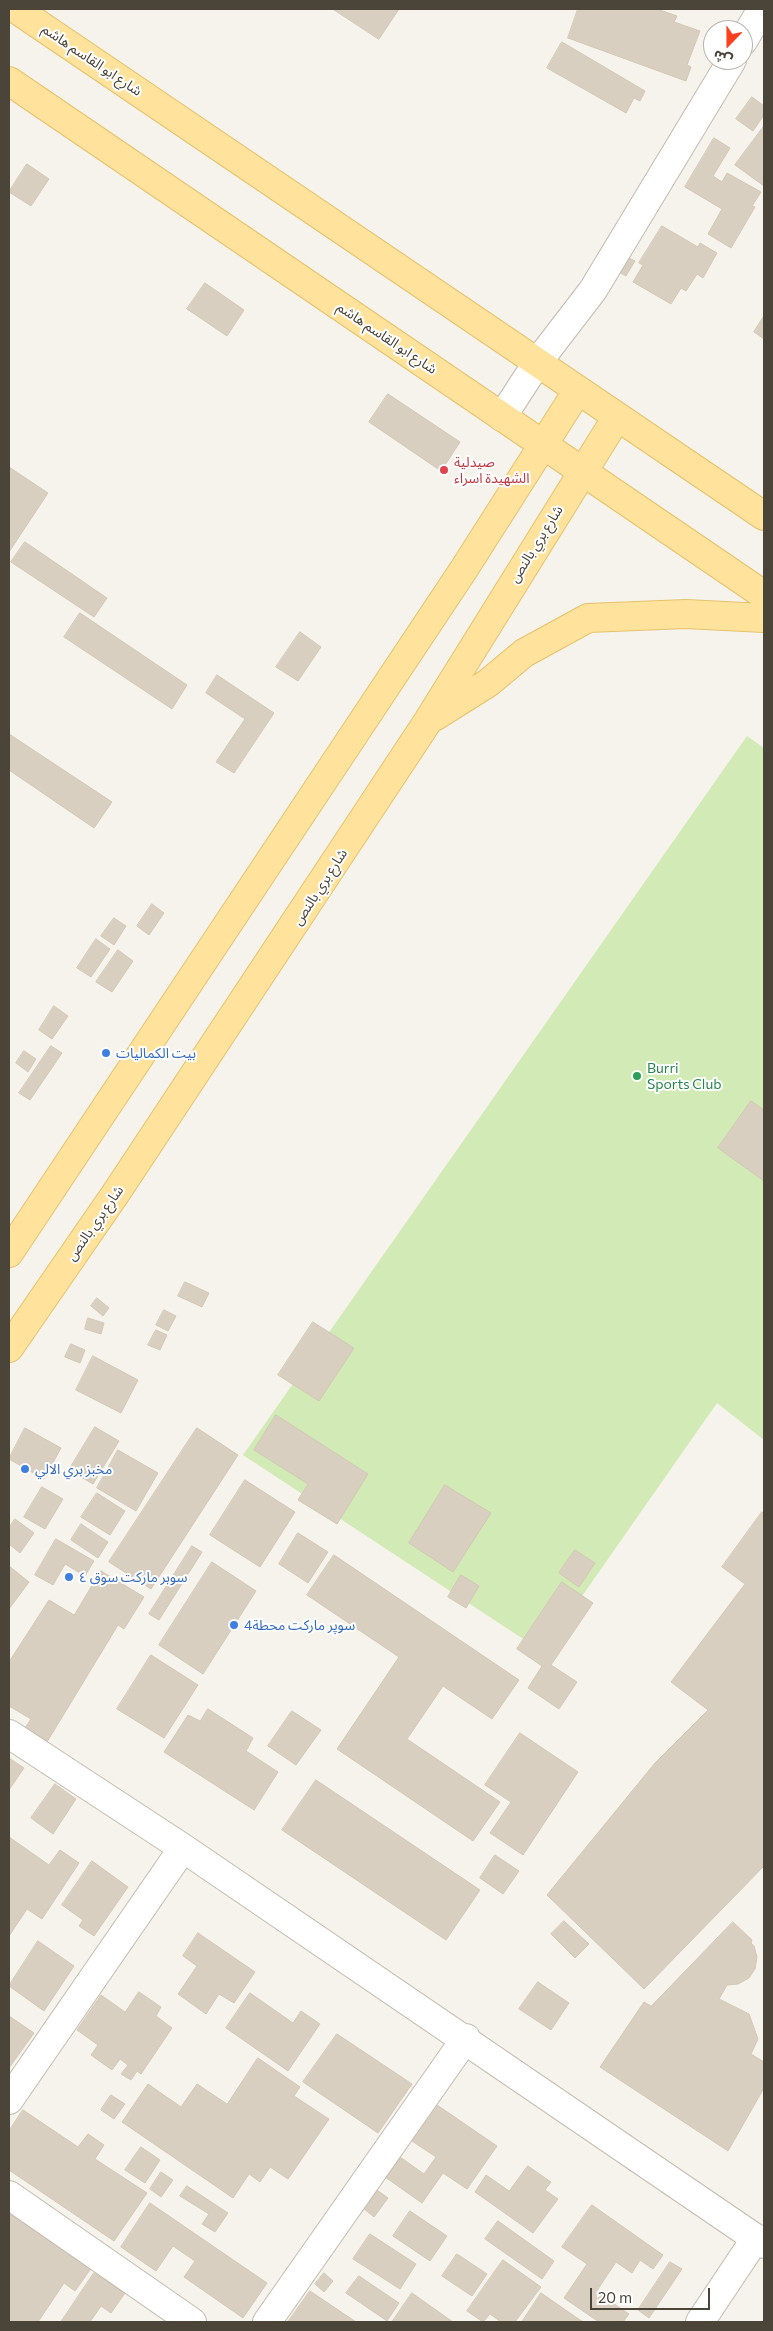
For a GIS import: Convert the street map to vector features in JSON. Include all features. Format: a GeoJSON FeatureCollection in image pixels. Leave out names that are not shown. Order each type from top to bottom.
{"type":"FeatureCollection","features":[{"type":"Feature","properties":{"kind":"main road","name":"شارع ابو القاسم هاشم"},"geometry":{"type":"LineString","coordinates":[[16,9],[764,516]]}},
{"type":"Feature","properties":{"kind":"main road","name":"شارع ابو القاسم هاشم"},"geometry":{"type":"LineString","coordinates":[[9,81],[764,595]]}},
{"type":"Feature","properties":{"kind":"main road"},"geometry":{"type":"LineString","coordinates":[[9,1253],[454,585],[578,390]]}},
{"type":"Feature","properties":{"kind":"main road","name":"شارع بري بالنص"},"geometry":{"type":"LineString","coordinates":[[9,1348],[121,1185],[428,721],[617,417]]}},
{"type":"Feature","properties":{"kind":"main road"},"geometry":{"type":"LineString","coordinates":[[428,721],[488,683],[524,653],[588,618],[686,614],[764,618]]}},
{"type":"Feature","properties":{"kind":"street"},"geometry":{"type":"LineString","coordinates":[[753,28],[761,16]]}},
{"type":"Feature","properties":{"kind":"street"},"geometry":{"type":"LineString","coordinates":[[502,416],[537,362],[593,290],[726,70]]}},
{"type":"Feature","properties":{"kind":"street"},"geometry":{"type":"LineString","coordinates":[[9,1734],[184,1848],[466,2038],[760,2241],[700,2322]]}},
{"type":"Feature","properties":{"kind":"street"},"geometry":{"type":"LineString","coordinates":[[9,2100],[184,1848]]}},
{"type":"Feature","properties":{"kind":"street"},"geometry":{"type":"LineString","coordinates":[[267,2322],[466,2038]]}},
{"type":"Feature","properties":{"kind":"street"},"geometry":{"type":"LineString","coordinates":[[9,2195],[192,2322]]}},
{"type":"Feature","properties":{"kind":"green space","name":"Burri Sports Club"},"geometry":{"type":"Polygon","coordinates":[[[747,736],[764,748],[764,1440],[717,1403],[543,1652],[243,1455],[747,736]]]}},
{"type":"Feature","properties":{"kind":"building"},"geometry":{"type":"Polygon","coordinates":[[[333,9],[399,9],[379,39],[333,9]]]}},
{"type":"Feature","properties":{"kind":"building"},"geometry":{"type":"Polygon","coordinates":[[[578,9],[657,9],[677,16],[674,22],[700,31],[687,65],[691,67],[686,81],[568,38],[578,9]]]}},
{"type":"Feature","properties":{"kind":"building"},"geometry":{"type":"Polygon","coordinates":[[[562,42],[645,91],[640,101],[634,98],[626,113],[547,68],[562,42]]]}},
{"type":"Feature","properties":{"kind":"building"},"geometry":{"type":"Polygon","coordinates":[[[752,97],[764,106],[764,115],[753,131],[736,119],[752,97]]]}},
{"type":"Feature","properties":{"kind":"building"},"geometry":{"type":"Polygon","coordinates":[[[764,126],[764,186],[735,165],[764,126]]]}},
{"type":"Feature","properties":{"kind":"building"},"geometry":{"type":"Polygon","coordinates":[[[714,138],[730,148],[713,176],[722,182],[727,173],[761,192],[752,206],[755,207],[731,248],[708,234],[722,209],[685,187],[714,138]]]}},
{"type":"Feature","properties":{"kind":"building"},"geometry":{"type":"Polygon","coordinates":[[[27,164],[49,179],[31,206],[9,192],[27,164]]]}},
{"type":"Feature","properties":{"kind":"building"},"geometry":{"type":"Polygon","coordinates":[[[662,226],[698,247],[700,243],[717,253],[703,278],[697,274],[686,291],[681,288],[671,304],[633,282],[643,265],[639,263],[662,226]]]}},
{"type":"Feature","properties":{"kind":"building"},"geometry":{"type":"Polygon","coordinates":[[[623,255],[635,261],[626,276],[615,270],[623,255]]]}},
{"type":"Feature","properties":{"kind":"building"},"geometry":{"type":"Polygon","coordinates":[[[205,283],[244,310],[227,336],[187,309],[205,283]]]}},
{"type":"Feature","properties":{"kind":"building"},"geometry":{"type":"Polygon","coordinates":[[[764,316],[764,339],[754,332],[764,316]]]}},
{"type":"Feature","properties":{"kind":"building"},"geometry":{"type":"Polygon","coordinates":[[[388,394],[460,442],[441,471],[369,422],[388,394]]]}},
{"type":"Feature","properties":{"kind":"building"},"geometry":{"type":"Polygon","coordinates":[[[9,467],[48,493],[9,552],[9,467]]]}},
{"type":"Feature","properties":{"kind":"building"},"geometry":{"type":"Polygon","coordinates":[[[25,542],[107,598],[94,617],[11,562],[25,542]]]}},
{"type":"Feature","properties":{"kind":"building"},"geometry":{"type":"Polygon","coordinates":[[[80,613],[187,685],[172,709],[64,637],[80,613]]]}},
{"type":"Feature","properties":{"kind":"building"},"geometry":{"type":"Polygon","coordinates":[[[300,632],[321,647],[298,681],[276,667],[300,632]]]}},
{"type":"Feature","properties":{"kind":"building"},"geometry":{"type":"Polygon","coordinates":[[[217,675],[274,713],[234,773],[216,762],[245,719],[206,693],[217,675]]]}},
{"type":"Feature","properties":{"kind":"building"},"geometry":{"type":"Polygon","coordinates":[[[9,734],[112,802],[94,828],[9,770],[9,734]]]}},
{"type":"Feature","properties":{"kind":"building"},"geometry":{"type":"Polygon","coordinates":[[[152,904],[164,913],[149,935],[137,926],[152,904]]]}},
{"type":"Feature","properties":{"kind":"building"},"geometry":{"type":"Polygon","coordinates":[[[114,918],[126,926],[114,945],[101,936],[114,918]]]}},
{"type":"Feature","properties":{"kind":"building"},"geometry":{"type":"Polygon","coordinates":[[[96,939],[110,949],[91,977],[77,968],[96,939]]]}},
{"type":"Feature","properties":{"kind":"building"},"geometry":{"type":"Polygon","coordinates":[[[118,950],[133,961],[112,992],[96,982],[118,950]]]}},
{"type":"Feature","properties":{"kind":"building"},"geometry":{"type":"Polygon","coordinates":[[[54,1006],[68,1016],[52,1039],[39,1030],[54,1006]]]}},
{"type":"Feature","properties":{"kind":"building"},"geometry":{"type":"Polygon","coordinates":[[[51,1046],[62,1053],[30,1100],[19,1093],[51,1046]]]}},
{"type":"Feature","properties":{"kind":"building"},"geometry":{"type":"Polygon","coordinates":[[[24,1051],[36,1059],[28,1072],[16,1063],[24,1051]]]}},
{"type":"Feature","properties":{"kind":"building"},"geometry":{"type":"Polygon","coordinates":[[[751,1101],[764,1110],[764,1181],[718,1148],[751,1101]]]}},
{"type":"Feature","properties":{"kind":"building"},"geometry":{"type":"Polygon","coordinates":[[[185,1282],[209,1293],[202,1307],[178,1296],[185,1282]]]}},
{"type":"Feature","properties":{"kind":"building"},"geometry":{"type":"Polygon","coordinates":[[[97,1298],[109,1308],[103,1316],[91,1306],[97,1298]]]}},
{"type":"Feature","properties":{"kind":"building"},"geometry":{"type":"Polygon","coordinates":[[[164,1310],[176,1316],[168,1331],[156,1325],[164,1310]]]}},
{"type":"Feature","properties":{"kind":"building"},"geometry":{"type":"Polygon","coordinates":[[[88,1318],[104,1323],[101,1334],[85,1329],[88,1318]]]}},
{"type":"Feature","properties":{"kind":"building"},"geometry":{"type":"Polygon","coordinates":[[[313,1322],[354,1348],[319,1401],[278,1375],[313,1322]]]}},
{"type":"Feature","properties":{"kind":"building"},"geometry":{"type":"Polygon","coordinates":[[[156,1330],[167,1335],[160,1350],[148,1345],[156,1330]]]}},
{"type":"Feature","properties":{"kind":"building"},"geometry":{"type":"Polygon","coordinates":[[[71,1344],[85,1350],[80,1363],[65,1357],[71,1344]]]}},
{"type":"Feature","properties":{"kind":"building"},"geometry":{"type":"Polygon","coordinates":[[[93,1356],[138,1380],[121,1413],[76,1390],[93,1356]]]}},
{"type":"Feature","properties":{"kind":"building"},"geometry":{"type":"Polygon","coordinates":[[[276,1415],[368,1474],[337,1524],[298,1500],[308,1484],[254,1450],[276,1415]]]}},
{"type":"Feature","properties":{"kind":"building"},"geometry":{"type":"Polygon","coordinates":[[[95,1427],[119,1441],[93,1484],[69,1470],[95,1427]]]}},
{"type":"Feature","properties":{"kind":"building"},"geometry":{"type":"Polygon","coordinates":[[[25,1428],[61,1448],[44,1479],[9,1459],[25,1428]]]}},
{"type":"Feature","properties":{"kind":"building"},"geometry":{"type":"Polygon","coordinates":[[[197,1428],[238,1455],[151,1589],[109,1562],[197,1428]]]}},
{"type":"Feature","properties":{"kind":"building"},"geometry":{"type":"Polygon","coordinates":[[[118,1450],[158,1473],[136,1511],[97,1488],[118,1450]]]}},
{"type":"Feature","properties":{"kind":"building"},"geometry":{"type":"Polygon","coordinates":[[[245,1480],[295,1512],[260,1567],[210,1535],[245,1480]]]}},
{"type":"Feature","properties":{"kind":"building"},"geometry":{"type":"Polygon","coordinates":[[[445,1485],[491,1513],[453,1572],[409,1543],[445,1485]]]}},
{"type":"Feature","properties":{"kind":"building"},"geometry":{"type":"Polygon","coordinates":[[[42,1487],[63,1499],[45,1529],[24,1517],[42,1487]]]}},
{"type":"Feature","properties":{"kind":"building"},"geometry":{"type":"Polygon","coordinates":[[[97,1493],[125,1511],[110,1535],[81,1517],[97,1493]]]}},
{"type":"Feature","properties":{"kind":"building"},"geometry":{"type":"Polygon","coordinates":[[[762,1512],[764,1514],[764,1866],[644,1989],[547,1895],[655,1763],[708,1710],[671,1682],[745,1584],[722,1567],[762,1512]]]}},
{"type":"Feature","properties":{"kind":"building"},"geometry":{"type":"Polygon","coordinates":[[[15,1519],[34,1533],[20,1553],[9,1544],[9,1528],[15,1519]]]}},
{"type":"Feature","properties":{"kind":"building"},"geometry":{"type":"Polygon","coordinates":[[[81,1524],[108,1542],[98,1558],[71,1540],[81,1524]]]}},
{"type":"Feature","properties":{"kind":"building"},"geometry":{"type":"Polygon","coordinates":[[[298,1533],[328,1552],[308,1583],[279,1564],[298,1533]]]}},
{"type":"Feature","properties":{"kind":"building"},"geometry":{"type":"Polygon","coordinates":[[[56,1539],[94,1561],[85,1576],[65,1564],[53,1585],[35,1575],[56,1539]]]}},
{"type":"Feature","properties":{"kind":"building"},"geometry":{"type":"Polygon","coordinates":[[[192,1546],[202,1552],[159,1620],[149,1614],[192,1546]]]}},
{"type":"Feature","properties":{"kind":"building"},"geometry":{"type":"Polygon","coordinates":[[[575,1550],[595,1563],[579,1587],[559,1573],[575,1550]]]}},
{"type":"Feature","properties":{"kind":"building"},"geometry":{"type":"Polygon","coordinates":[[[334,1555],[519,1680],[492,1719],[443,1686],[407,1739],[500,1802],[473,1841],[337,1749],[399,1657],[307,1595],[334,1555]]]}},
{"type":"Feature","properties":{"kind":"building"},"geometry":{"type":"Polygon","coordinates":[[[212,1562],[256,1591],[203,1674],[159,1645],[212,1562]]]}},
{"type":"Feature","properties":{"kind":"building"},"geometry":{"type":"Polygon","coordinates":[[[9,1566],[29,1582],[9,1609],[9,1566]]]}},
{"type":"Feature","properties":{"kind":"building"},"geometry":{"type":"Polygon","coordinates":[[[101,1571],[144,1597],[124,1629],[118,1625],[47,1742],[25,1728],[31,1719],[9,1706],[9,1662],[49,1600],[74,1615],[101,1571]]]}},
{"type":"Feature","properties":{"kind":"building"},"geometry":{"type":"Polygon","coordinates":[[[461,1575],[479,1586],[466,1608],[448,1597],[461,1575]]]}},
{"type":"Feature","properties":{"kind":"building"},"geometry":{"type":"Polygon","coordinates":[[[562,1582],[593,1603],[551,1665],[577,1682],[559,1709],[528,1688],[542,1666],[517,1649],[562,1582]]]}},
{"type":"Feature","properties":{"kind":"building"},"geometry":{"type":"Polygon","coordinates":[[[151,1655],[198,1685],[164,1738],[117,1709],[151,1655]]]}},
{"type":"Feature","properties":{"kind":"building"},"geometry":{"type":"Polygon","coordinates":[[[208,1709],[253,1738],[246,1751],[278,1772],[254,1810],[164,1752],[188,1715],[200,1721],[208,1709]]]}},
{"type":"Feature","properties":{"kind":"building"},"geometry":{"type":"Polygon","coordinates":[[[292,1711],[321,1730],[296,1765],[268,1746],[292,1711]]]}},
{"type":"Feature","properties":{"kind":"building"},"geometry":{"type":"Polygon","coordinates":[[[520,1733],[578,1772],[523,1855],[490,1833],[511,1802],[485,1785],[520,1733]]]}},
{"type":"Feature","properties":{"kind":"building"},"geometry":{"type":"Polygon","coordinates":[[[9,1758],[24,1768],[9,1790],[9,1758]]]}},
{"type":"Feature","properties":{"kind":"building"},"geometry":{"type":"Polygon","coordinates":[[[316,1780],[480,1890],[446,1940],[282,1830],[316,1780]]]}},
{"type":"Feature","properties":{"kind":"building"},"geometry":{"type":"Polygon","coordinates":[[[55,1784],[76,1799],[53,1834],[31,1818],[55,1784]]]}},
{"type":"Feature","properties":{"kind":"building"},"geometry":{"type":"Polygon","coordinates":[[[9,1837],[49,1865],[60,1850],[79,1863],[42,1919],[27,1909],[9,1936],[9,1837]]]}},
{"type":"Feature","properties":{"kind":"building"},"geometry":{"type":"Polygon","coordinates":[[[495,1855],[519,1871],[503,1894],[480,1878],[495,1855]]]}},
{"type":"Feature","properties":{"kind":"building"},"geometry":{"type":"Polygon","coordinates":[[[92,1861],[128,1887],[94,1936],[79,1926],[83,1920],[62,1905],[92,1861]]]}},
{"type":"Feature","properties":{"kind":"building"},"geometry":{"type":"Polygon","coordinates":[[[564,1921],[589,1944],[575,1958],[551,1934],[564,1921]]]}},
{"type":"Feature","properties":{"kind":"building"},"geometry":{"type":"Polygon","coordinates":[[[733,1922],[752,1940],[751,1943],[754,1946],[757,1957],[755,1969],[749,1978],[738,1984],[727,1985],[719,1999],[749,2014],[758,2039],[751,2054],[764,2062],[764,2088],[728,2151],[600,2067],[644,2002],[651,2006],[733,1922]]]}},
{"type":"Feature","properties":{"kind":"building"},"geometry":{"type":"Polygon","coordinates":[[[198,1933],[255,1972],[234,2003],[219,1994],[206,2014],[178,1994],[197,1966],[183,1956],[198,1933]]]}},
{"type":"Feature","properties":{"kind":"building"},"geometry":{"type":"Polygon","coordinates":[[[38,1941],[74,1966],[44,2011],[9,1986],[38,1941]]]}},
{"type":"Feature","properties":{"kind":"building"},"geometry":{"type":"Polygon","coordinates":[[[538,1982],[569,2003],[551,2030],[519,2009],[538,1982]]]}},
{"type":"Feature","properties":{"kind":"building"},"geometry":{"type":"Polygon","coordinates":[[[139,1992],[161,2007],[156,2016],[172,2028],[141,2074],[137,2071],[131,2080],[121,2074],[128,2065],[120,2059],[112,2070],[91,2055],[98,2045],[77,2030],[101,1995],[125,2012],[139,1992]]]}},
{"type":"Feature","properties":{"kind":"building"},"geometry":{"type":"Polygon","coordinates":[[[250,1993],[293,2023],[301,2011],[320,2024],[288,2071],[226,2028],[250,1993]]]}},
{"type":"Feature","properties":{"kind":"building"},"geometry":{"type":"Polygon","coordinates":[[[9,2016],[34,2033],[9,2068],[9,2016]]]}},
{"type":"Feature","properties":{"kind":"building"},"geometry":{"type":"Polygon","coordinates":[[[337,2034],[412,2084],[378,2133],[303,2082],[337,2034]]]}},
{"type":"Feature","properties":{"kind":"building"},"geometry":{"type":"Polygon","coordinates":[[[258,2058],[300,2087],[294,2096],[329,2119],[288,2179],[270,2167],[260,2182],[249,2174],[233,2198],[122,2122],[148,2084],[181,2107],[197,2084],[227,2104],[258,2058]]]}},
{"type":"Feature","properties":{"kind":"building"},"geometry":{"type":"Polygon","coordinates":[[[111,2095],[125,2104],[114,2119],[101,2110],[111,2095]]]}},
{"type":"Feature","properties":{"kind":"building"},"geometry":{"type":"Polygon","coordinates":[[[437,2105],[497,2146],[467,2189],[443,2173],[422,2203],[385,2177],[400,2157],[424,2174],[436,2157],[412,2141],[437,2105]]]}},
{"type":"Feature","properties":{"kind":"building"},"geometry":{"type":"Polygon","coordinates":[[[23,2110],[78,2147],[88,2134],[104,2145],[95,2159],[147,2193],[114,2241],[9,2170],[9,2131],[23,2110]]]}},
{"type":"Feature","properties":{"kind":"building"},"geometry":{"type":"Polygon","coordinates":[[[141,2147],[160,2160],[145,2183],[125,2170],[141,2147]]]}},
{"type":"Feature","properties":{"kind":"building"},"geometry":{"type":"Polygon","coordinates":[[[528,2166],[551,2182],[545,2190],[558,2199],[533,2233],[475,2192],[486,2175],[509,2191],[528,2166]]]}},
{"type":"Feature","properties":{"kind":"building"},"geometry":{"type":"Polygon","coordinates":[[[161,2172],[173,2180],[161,2197],[150,2189],[161,2172]]]}},
{"type":"Feature","properties":{"kind":"building"},"geometry":{"type":"Polygon","coordinates":[[[187,2186],[228,2213],[215,2232],[202,2224],[209,2214],[180,2196],[187,2186]]]}},
{"type":"Feature","properties":{"kind":"building"},"geometry":{"type":"Polygon","coordinates":[[[377,2190],[388,2198],[374,2217],[363,2208],[377,2190]]]}},
{"type":"Feature","properties":{"kind":"building"},"geometry":{"type":"Polygon","coordinates":[[[150,2203],[267,2283],[243,2318],[184,2277],[195,2261],[173,2246],[156,2271],[121,2247],[150,2203]]]}},
{"type":"Feature","properties":{"kind":"building"},"geometry":{"type":"Polygon","coordinates":[[[592,2205],[663,2255],[653,2269],[640,2260],[632,2273],[616,2262],[596,2292],[629,2314],[623,2322],[599,2322],[564,2298],[587,2264],[562,2247],[592,2205]]]}},
{"type":"Feature","properties":{"kind":"building"},"geometry":{"type":"Polygon","coordinates":[[[410,2211],[447,2236],[430,2261],[393,2236],[410,2211]]]}},
{"type":"Feature","properties":{"kind":"building"},"geometry":{"type":"Polygon","coordinates":[[[9,2212],[92,2267],[75,2291],[64,2283],[38,2322],[9,2322],[9,2212]]]}},
{"type":"Feature","properties":{"kind":"building"},"geometry":{"type":"Polygon","coordinates":[[[498,2221],[554,2261],[542,2279],[485,2239],[498,2221]]]}},
{"type":"Feature","properties":{"kind":"building"},"geometry":{"type":"Polygon","coordinates":[[[370,2234],[416,2264],[400,2289],[353,2259],[370,2234]]]}},
{"type":"Feature","properties":{"kind":"building"},"geometry":{"type":"Polygon","coordinates":[[[457,2254],[487,2274],[472,2296],[442,2276],[457,2254]]]}},
{"type":"Feature","properties":{"kind":"building"},"geometry":{"type":"Polygon","coordinates":[[[503,2260],[541,2287],[515,2322],[501,2322],[490,2314],[483,2322],[467,2311],[503,2260]]]}},
{"type":"Feature","properties":{"kind":"building"},"geometry":{"type":"Polygon","coordinates":[[[670,2262],[682,2269],[649,2318],[638,2310],[670,2262]]]}},
{"type":"Feature","properties":{"kind":"building"},"geometry":{"type":"Polygon","coordinates":[[[94,2273],[125,2293],[111,2313],[101,2306],[90,2322],[61,2322],[94,2273]]]}},
{"type":"Feature","properties":{"kind":"building"},"geometry":{"type":"Polygon","coordinates":[[[324,2273],[333,2281],[324,2292],[315,2284],[324,2273]]]}},
{"type":"Feature","properties":{"kind":"building"},"geometry":{"type":"Polygon","coordinates":[[[359,2276],[399,2303],[387,2321],[346,2293],[359,2276]]]}},
{"type":"Feature","properties":{"kind":"building"},"geometry":{"type":"Polygon","coordinates":[[[310,2291],[356,2322],[288,2322],[310,2291]]]}},
{"type":"Feature","properties":{"kind":"building"},"geometry":{"type":"Polygon","coordinates":[[[412,2293],[453,2322],[392,2322],[412,2293]]]}},
{"type":"Feature","properties":{"kind":"building"},"geometry":{"type":"Polygon","coordinates":[[[541,2293],[583,2322],[522,2322],[541,2293]]]}},
{"type":"Feature","properties":{"kind":"place","name":"صيدلية الشهيدة اسراء"},"geometry":{"type":"Point","coordinates":[444,470]}},
{"type":"Feature","properties":{"kind":"place","name":"بيت الكماليات"},"geometry":{"type":"Point","coordinates":[106,1053]}},
{"type":"Feature","properties":{"kind":"place","name":"Burri Sports Club"},"geometry":{"type":"Point","coordinates":[637,1076]}},
{"type":"Feature","properties":{"kind":"place","name":"مخبز بري الالي"},"geometry":{"type":"Point","coordinates":[25,1469]}},
{"type":"Feature","properties":{"kind":"place","name":"سوبر ماركت سوق ٤"},"geometry":{"type":"Point","coordinates":[69,1577]}},
{"type":"Feature","properties":{"kind":"place","name":"سوپر مارکت محطة4"},"geometry":{"type":"Point","coordinates":[234,1625]}}]}
